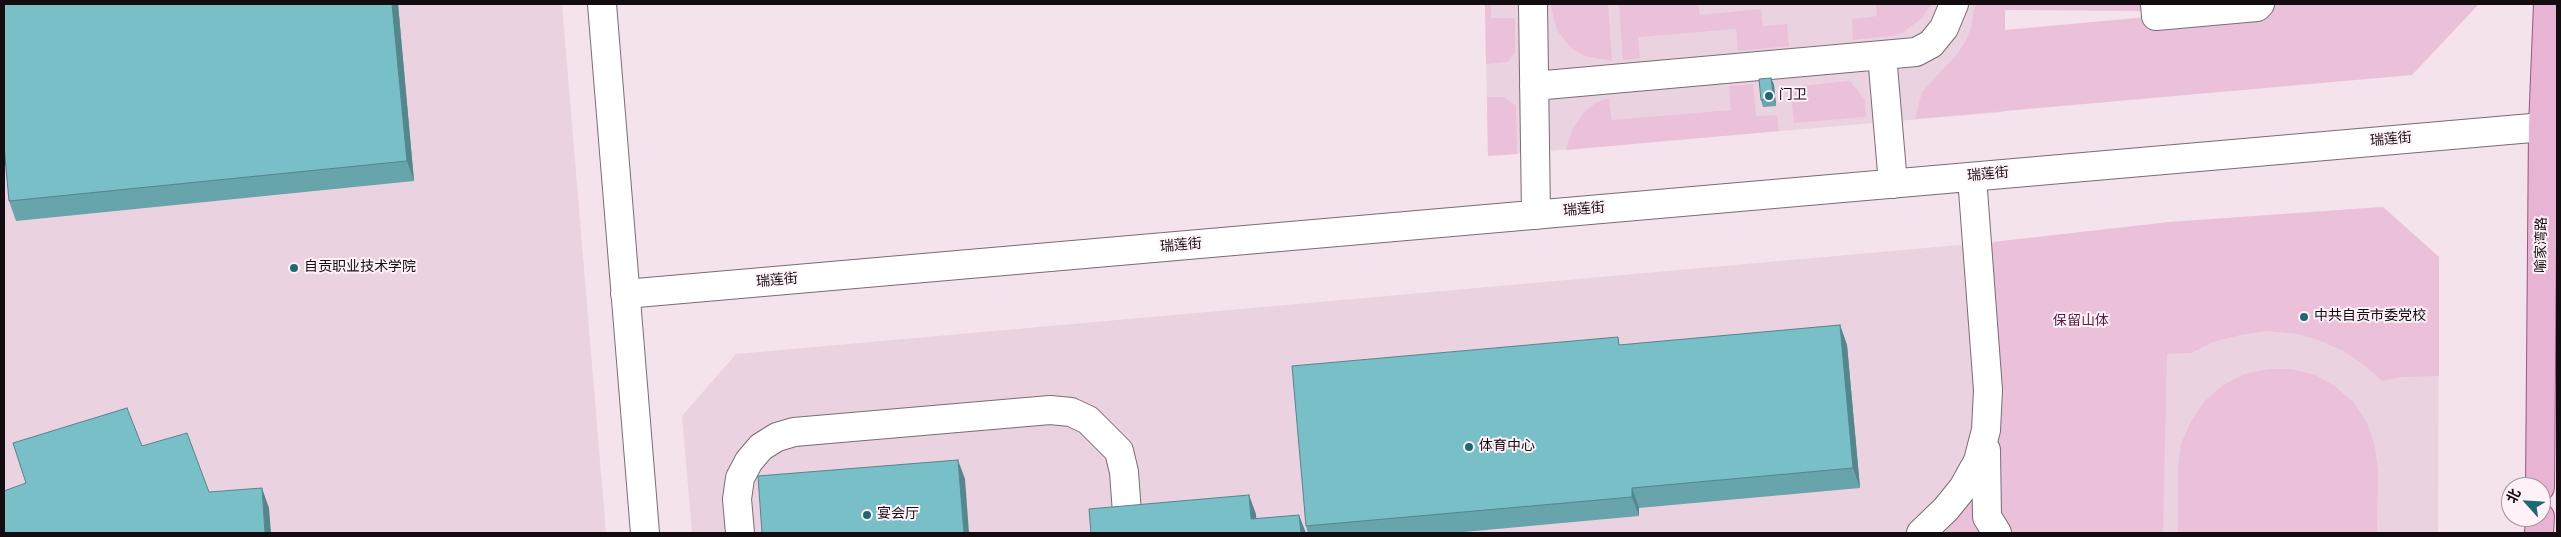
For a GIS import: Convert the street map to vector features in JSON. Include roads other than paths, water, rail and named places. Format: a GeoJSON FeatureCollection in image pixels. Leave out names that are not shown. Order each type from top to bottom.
{"type":"FeatureCollection","features":[{"type":"Feature","properties":{"kind":"main road","name":"喻家湾路"},"geometry":{"type":"LineString","coordinates":[[2540,477],[2543,127],[2548,4]]}},
{"type":"Feature","properties":{"kind":"street"},"geometry":{"type":"LineString","coordinates":[[602,4],[645,533]]}},
{"type":"Feature","properties":{"kind":"street"},"geometry":{"type":"LineString","coordinates":[[1533,4],[1536,214]]}},
{"type":"Feature","properties":{"kind":"street"},"geometry":{"type":"LineString","coordinates":[[1534,86],[1916,52],[1931,44],[1944,28],[1954,4]]}},
{"type":"Feature","properties":{"kind":"street"},"geometry":{"type":"LineString","coordinates":[[2155,4],[2156,16],[2257,7],[2260,4]]}},
{"type":"Feature","properties":{"kind":"street"},"geometry":{"type":"LineString","coordinates":[[1882,55],[1892,184]]}},
{"type":"Feature","properties":{"kind":"street","name":"瑞莲街"},"geometry":{"type":"LineString","coordinates":[[625,294],[2543,127]]}},
{"type":"Feature","properties":{"kind":"street"},"geometry":{"type":"LineString","coordinates":[[1972,177],[1988,390],[1985,493],[1987,516],[1997,533]]}},
{"type":"Feature","properties":{"kind":"street"},"geometry":{"type":"LineString","coordinates":[[740,533],[737,499],[740,478],[749,461],[761,447],[777,437],[794,432],[1050,410],[1071,412],[1088,420],[1119,451],[1124,472],[1127,513]]}},
{"type":"Feature","properties":{"kind":"street"},"geometry":{"type":"LineString","coordinates":[[1921,533],[1946,509],[1963,488],[1978,460],[1986,430]]}},
{"type":"Feature","properties":{"kind":"place","name":"门卫"},"geometry":{"type":"Point","coordinates":[1769,96]}},
{"type":"Feature","properties":{"kind":"place","name":"自贡职业技术学院"},"geometry":{"type":"Point","coordinates":[294,268]}},
{"type":"Feature","properties":{"kind":"place","name":"中共自贡市委党校"},"geometry":{"type":"Point","coordinates":[2304,317]}},
{"type":"Feature","properties":{"kind":"place","name":"体育中心"},"geometry":{"type":"Point","coordinates":[1469,447]}},
{"type":"Feature","properties":{"kind":"place","name":"宴会厅"},"geometry":{"type":"Point","coordinates":[867,515]}},
{"type":"Feature","properties":{"kind":"park label","name":"保留山体"},"geometry":{"type":"Point","coordinates":[2081,322]}}]}
